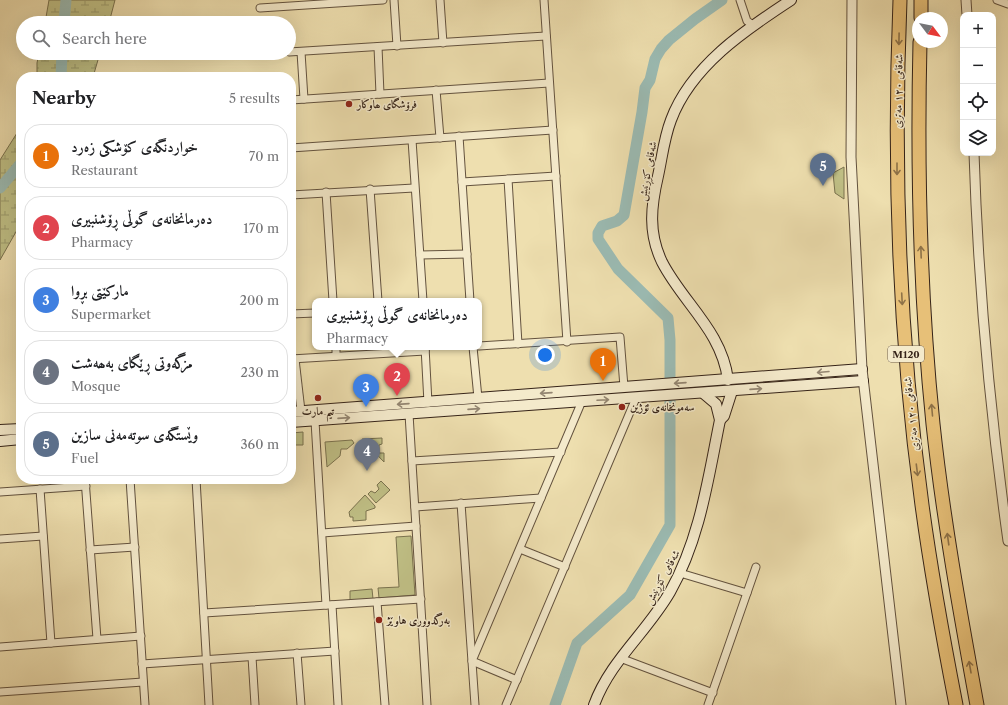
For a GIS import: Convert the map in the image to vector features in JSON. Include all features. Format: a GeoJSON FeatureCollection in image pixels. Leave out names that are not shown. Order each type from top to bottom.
{"type":"FeatureCollection","features":[{"type":"Feature","properties":{"kind":"highway","name":"شەقامی ١٢٠ مەتری"},"geometry":{"type":"LineString","coordinates":[[900,0],[897,172],[899,254],[904,337],[922,505],[937,607],[956,705]]}},
{"type":"Feature","properties":{"kind":"highway"},"geometry":{"type":"LineString","coordinates":[[921,0],[921,12]]}},
{"type":"Feature","properties":{"kind":"highway","name":"شەقامی ١٢٠ مەتری"},"geometry":{"type":"LineString","coordinates":[[920,48],[919,216],[927,361],[944,514],[977,705]]}},
{"type":"Feature","properties":{"kind":"main road","name":"شەقامی کۆڕنیش"},"geometry":{"type":"LineString","coordinates":[[728,380],[723,356],[713,335],[674,281],[658,253],[652,231],[652,208],[667,134],[677,107],[693,82],[722,50],[753,25],[791,0]]}},
{"type":"Feature","properties":{"kind":"main road"},"geometry":{"type":"LineString","coordinates":[[296,411],[704,382],[862,369]]}},
{"type":"Feature","properties":{"kind":"main road"},"geometry":{"type":"LineString","coordinates":[[296,422],[703,394],[863,381]]}},
{"type":"Feature","properties":{"kind":"main road"},"geometry":{"type":"LineString","coordinates":[[636,398],[640,386]]}},
{"type":"Feature","properties":{"kind":"main road","name":"شەقامی کۆڕنیش"},"geometry":{"type":"LineString","coordinates":[[594,705],[608,675],[655,613],[680,572],[698,528],[720,420],[724,416],[732,391]]}},
{"type":"Feature","properties":{"kind":"main road"},"geometry":{"type":"LineString","coordinates":[[703,394],[716,404],[720,420]]}},
{"type":"Feature","properties":{"kind":"main road"},"geometry":{"type":"LineString","coordinates":[[0,430],[16,429]]}},
{"type":"Feature","properties":{"kind":"main road"},"geometry":{"type":"LineString","coordinates":[[0,441],[16,439]]}},
{"type":"Feature","properties":{"kind":"street"},"geometry":{"type":"LineString","coordinates":[[260,8],[383,0]]}},
{"type":"Feature","properties":{"kind":"street"},"geometry":{"type":"LineString","coordinates":[[394,0],[397,46]]}},
{"type":"Feature","properties":{"kind":"street"},"geometry":{"type":"LineString","coordinates":[[440,0],[443,43]]}},
{"type":"Feature","properties":{"kind":"street"},"geometry":{"type":"LineString","coordinates":[[544,0],[567,342]]}},
{"type":"Feature","properties":{"kind":"street"},"geometry":{"type":"LineString","coordinates":[[740,0],[747,21],[753,25]]}},
{"type":"Feature","properties":{"kind":"street"},"geometry":{"type":"LineString","coordinates":[[966,0],[967,12]]}},
{"type":"Feature","properties":{"kind":"street"},"geometry":{"type":"LineString","coordinates":[[997,0],[1008,4]]}},
{"type":"Feature","properties":{"kind":"street"},"geometry":{"type":"LineString","coordinates":[[850,3],[851,157],[862,369],[901,705]]}},
{"type":"Feature","properties":{"kind":"street"},"geometry":{"type":"LineString","coordinates":[[296,52],[546,36]]}},
{"type":"Feature","properties":{"kind":"street"},"geometry":{"type":"LineString","coordinates":[[378,47],[380,94]]}},
{"type":"Feature","properties":{"kind":"street"},"geometry":{"type":"LineString","coordinates":[[301,52],[304,99]]}},
{"type":"Feature","properties":{"kind":"street"},"geometry":{"type":"LineString","coordinates":[[296,100],[549,83]]}},
{"type":"Feature","properties":{"kind":"street"},"geometry":{"type":"LineString","coordinates":[[436,90],[440,138]]}},
{"type":"Feature","properties":{"kind":"street"},"geometry":{"type":"LineString","coordinates":[[296,148],[553,130]]}},
{"type":"Feature","properties":{"kind":"street"},"geometry":{"type":"LineString","coordinates":[[458,136],[470,298]]}},
{"type":"Feature","properties":{"kind":"street"},"geometry":{"type":"LineString","coordinates":[[412,140],[422,298]]}},
{"type":"Feature","properties":{"kind":"street"},"geometry":{"type":"LineString","coordinates":[[974,156],[983,321],[996,451],[1008,541]]}},
{"type":"Feature","properties":{"kind":"street"},"geometry":{"type":"LineString","coordinates":[[462,182],[556,176]]}},
{"type":"Feature","properties":{"kind":"street"},"geometry":{"type":"LineString","coordinates":[[508,179],[518,344]]}},
{"type":"Feature","properties":{"kind":"street"},"geometry":{"type":"LineString","coordinates":[[296,195],[370,189],[414,188]]}},
{"type":"Feature","properties":{"kind":"street"},"geometry":{"type":"LineString","coordinates":[[370,189],[378,298]]}},
{"type":"Feature","properties":{"kind":"street"},"geometry":{"type":"LineString","coordinates":[[326,192],[333,298]]}},
{"type":"Feature","properties":{"kind":"street"},"geometry":{"type":"LineString","coordinates":[[420,255],[467,254]]}},
{"type":"Feature","properties":{"kind":"street"},"geometry":{"type":"LineString","coordinates":[[296,314],[312,313]]}},
{"type":"Feature","properties":{"kind":"street"},"geometry":{"type":"LineString","coordinates":[[482,346],[567,342],[620,337],[624,387]]}},
{"type":"Feature","properties":{"kind":"street"},"geometry":{"type":"LineString","coordinates":[[336,350],[336,356]]}},
{"type":"Feature","properties":{"kind":"street"},"geometry":{"type":"LineString","coordinates":[[296,359],[336,356],[381,350]]}},
{"type":"Feature","properties":{"kind":"street"},"geometry":{"type":"LineString","coordinates":[[425,350],[428,402]]}},
{"type":"Feature","properties":{"kind":"street"},"geometry":{"type":"LineString","coordinates":[[474,350],[478,398]]}},
{"type":"Feature","properties":{"kind":"street"},"geometry":{"type":"LineString","coordinates":[[506,705],[636,398]]}},
{"type":"Feature","properties":{"kind":"street"},"geometry":{"type":"LineString","coordinates":[[472,661],[582,401]]}},
{"type":"Feature","properties":{"kind":"street"},"geometry":{"type":"LineString","coordinates":[[409,414],[427,705]]}},
{"type":"Feature","properties":{"kind":"street"},"geometry":{"type":"LineString","coordinates":[[314,420],[322,533],[335,651],[338,705]]}},
{"type":"Feature","properties":{"kind":"street"},"geometry":{"type":"LineString","coordinates":[[412,461],[561,452]]}},
{"type":"Feature","properties":{"kind":"street"},"geometry":{"type":"LineString","coordinates":[[0,492],[78,484]]}},
{"type":"Feature","properties":{"kind":"street"},"geometry":{"type":"LineString","coordinates":[[85,484],[97,639]]}},
{"type":"Feature","properties":{"kind":"street"},"geometry":{"type":"LineString","coordinates":[[130,484],[145,705]]}},
{"type":"Feature","properties":{"kind":"street"},"geometry":{"type":"LineString","coordinates":[[196,484],[209,705]]}},
{"type":"Feature","properties":{"kind":"street"},"geometry":{"type":"LineString","coordinates":[[40,489],[51,643]]}},
{"type":"Feature","properties":{"kind":"street"},"geometry":{"type":"LineString","coordinates":[[415,507],[541,498]]}},
{"type":"Feature","properties":{"kind":"street"},"geometry":{"type":"LineString","coordinates":[[461,503],[475,705]]}},
{"type":"Feature","properties":{"kind":"street"},"geometry":{"type":"LineString","coordinates":[[322,533],[416,526]]}},
{"type":"Feature","properties":{"kind":"street"},"geometry":{"type":"LineString","coordinates":[[0,539],[43,536]]}},
{"type":"Feature","properties":{"kind":"street"},"geometry":{"type":"LineString","coordinates":[[90,550],[135,547]]}},
{"type":"Feature","properties":{"kind":"street"},"geometry":{"type":"LineString","coordinates":[[520,549],[565,567]]}},
{"type":"Feature","properties":{"kind":"street"},"geometry":{"type":"LineString","coordinates":[[708,705],[756,568]]}},
{"type":"Feature","properties":{"kind":"street"},"geometry":{"type":"LineString","coordinates":[[680,572],[748,593]]}},
{"type":"Feature","properties":{"kind":"street"},"geometry":{"type":"LineString","coordinates":[[204,613],[420,599]]}},
{"type":"Feature","properties":{"kind":"street"},"geometry":{"type":"LineString","coordinates":[[376,602],[385,705]]}},
{"type":"Feature","properties":{"kind":"street"},"geometry":{"type":"LineString","coordinates":[[0,647],[141,636]]}},
{"type":"Feature","properties":{"kind":"street"},"geometry":{"type":"LineString","coordinates":[[142,664],[335,651]]}},
{"type":"Feature","properties":{"kind":"street"},"geometry":{"type":"LineString","coordinates":[[298,654],[301,705]]}},
{"type":"Feature","properties":{"kind":"street"},"geometry":{"type":"LineString","coordinates":[[252,656],[255,705]]}},
{"type":"Feature","properties":{"kind":"street"},"geometry":{"type":"LineString","coordinates":[[620,658],[712,692]]}},
{"type":"Feature","properties":{"kind":"street"},"geometry":{"type":"LineString","coordinates":[[472,661],[517,680]]}},
{"type":"Feature","properties":{"kind":"street"},"geometry":{"type":"LineString","coordinates":[[0,692],[143,682]]}},
{"type":"Feature","properties":{"kind":"green space"},"geometry":{"type":"Polygon","coordinates":[[[49,0],[115,0],[111,16],[46,16],[49,0]]]}},
{"type":"Feature","properties":{"kind":"green space"},"geometry":{"type":"Polygon","coordinates":[[[38,60],[98,60],[94,72],[37,72],[38,60]]]}},
{"type":"Feature","properties":{"kind":"green space"},"geometry":{"type":"Polygon","coordinates":[[[16,135],[16,232],[0,260],[0,160],[16,135]]]}},
{"type":"Feature","properties":{"kind":"green space"},"geometry":{"type":"Polygon","coordinates":[[[844,167],[844,199],[835,193],[833,173],[844,167]]]}},
{"type":"Feature","properties":{"kind":"green space"},"geometry":{"type":"Polygon","coordinates":[[[303,432],[303,445],[296,445],[296,433],[303,432]]]}},
{"type":"Feature","properties":{"kind":"green space"},"geometry":{"type":"Polygon","coordinates":[[[382,438],[382,444],[379,445],[379,453],[384,453],[384,462],[362,439],[382,438]]]}},
{"type":"Feature","properties":{"kind":"green space"},"geometry":{"type":"Polygon","coordinates":[[[352,440],[354,443],[347,449],[341,449],[340,456],[327,467],[325,442],[352,440]]]}},
{"type":"Feature","properties":{"kind":"green space"},"geometry":{"type":"Polygon","coordinates":[[[381,481],[390,490],[376,503],[368,494],[371,491],[375,493],[379,489],[377,485],[381,481]]]}},
{"type":"Feature","properties":{"kind":"green space"},"geometry":{"type":"Polygon","coordinates":[[[365,495],[375,506],[375,508],[366,511],[366,520],[353,521],[353,517],[350,517],[349,512],[365,495]]]}},
{"type":"Feature","properties":{"kind":"green space"},"geometry":{"type":"Polygon","coordinates":[[[411,536],[415,595],[379,598],[378,588],[399,587],[396,537],[411,536]]]}},
{"type":"Feature","properties":{"kind":"green space"},"geometry":{"type":"Polygon","coordinates":[[[372,589],[373,599],[350,600],[350,591],[372,589]]]}},
{"type":"Feature","properties":{"kind":"waterway"},"geometry":{"type":"LineString","coordinates":[[65,16],[66,0]]}},
{"type":"Feature","properties":{"kind":"waterway"},"geometry":{"type":"LineString","coordinates":[[555,705],[577,643],[630,595],[670,525],[670,340],[668,318],[618,269],[598,239],[598,233],[602,226],[617,221],[624,215],[645,88],[650,80],[655,59],[669,40],[722,0]]}},
{"type":"Feature","properties":{"kind":"waterway"},"geometry":{"type":"LineString","coordinates":[[61,72],[62,60]]}},
{"type":"Feature","properties":{"kind":"waterway"},"geometry":{"type":"LineString","coordinates":[[0,188],[16,169]]}},
{"type":"Feature","properties":{"kind":"place","name":"فرۆشگای ھاوکار"},"geometry":{"type":"Point","coordinates":[349,104]}},
{"type":"Feature","properties":{"kind":"place","name":"وێستگەی سوتەمەنی سازین"},"geometry":{"type":"Point","coordinates":[823,186]}},
{"type":"Feature","properties":{"kind":"place","name":"خواردنگەی کۆشکی زەرد"},"geometry":{"type":"Point","coordinates":[603,381]}},
{"type":"Feature","properties":{"kind":"place","name":"دەرمانخانەی گوڵی ڕۆشنبیری"},"geometry":{"type":"Point","coordinates":[397,396]}},
{"type":"Feature","properties":{"kind":"place","name":"تیم مارت"},"geometry":{"type":"Point","coordinates":[318,398]}},
{"type":"Feature","properties":{"kind":"place","name":"مارکێتی بڕوا"},"geometry":{"type":"Point","coordinates":[366,407]}},
{"type":"Feature","properties":{"kind":"place","name":"سەمونخانەی ئۆژین"},"geometry":{"type":"Point","coordinates":[622,407]}},
{"type":"Feature","properties":{"kind":"place","name":"مزگەوتی ڕێگای بەھەشت"},"geometry":{"type":"Point","coordinates":[367,471]}},
{"type":"Feature","properties":{"kind":"place","name":"بەرگدووری هاوێژ"},"geometry":{"type":"Point","coordinates":[379,620]}}]}
